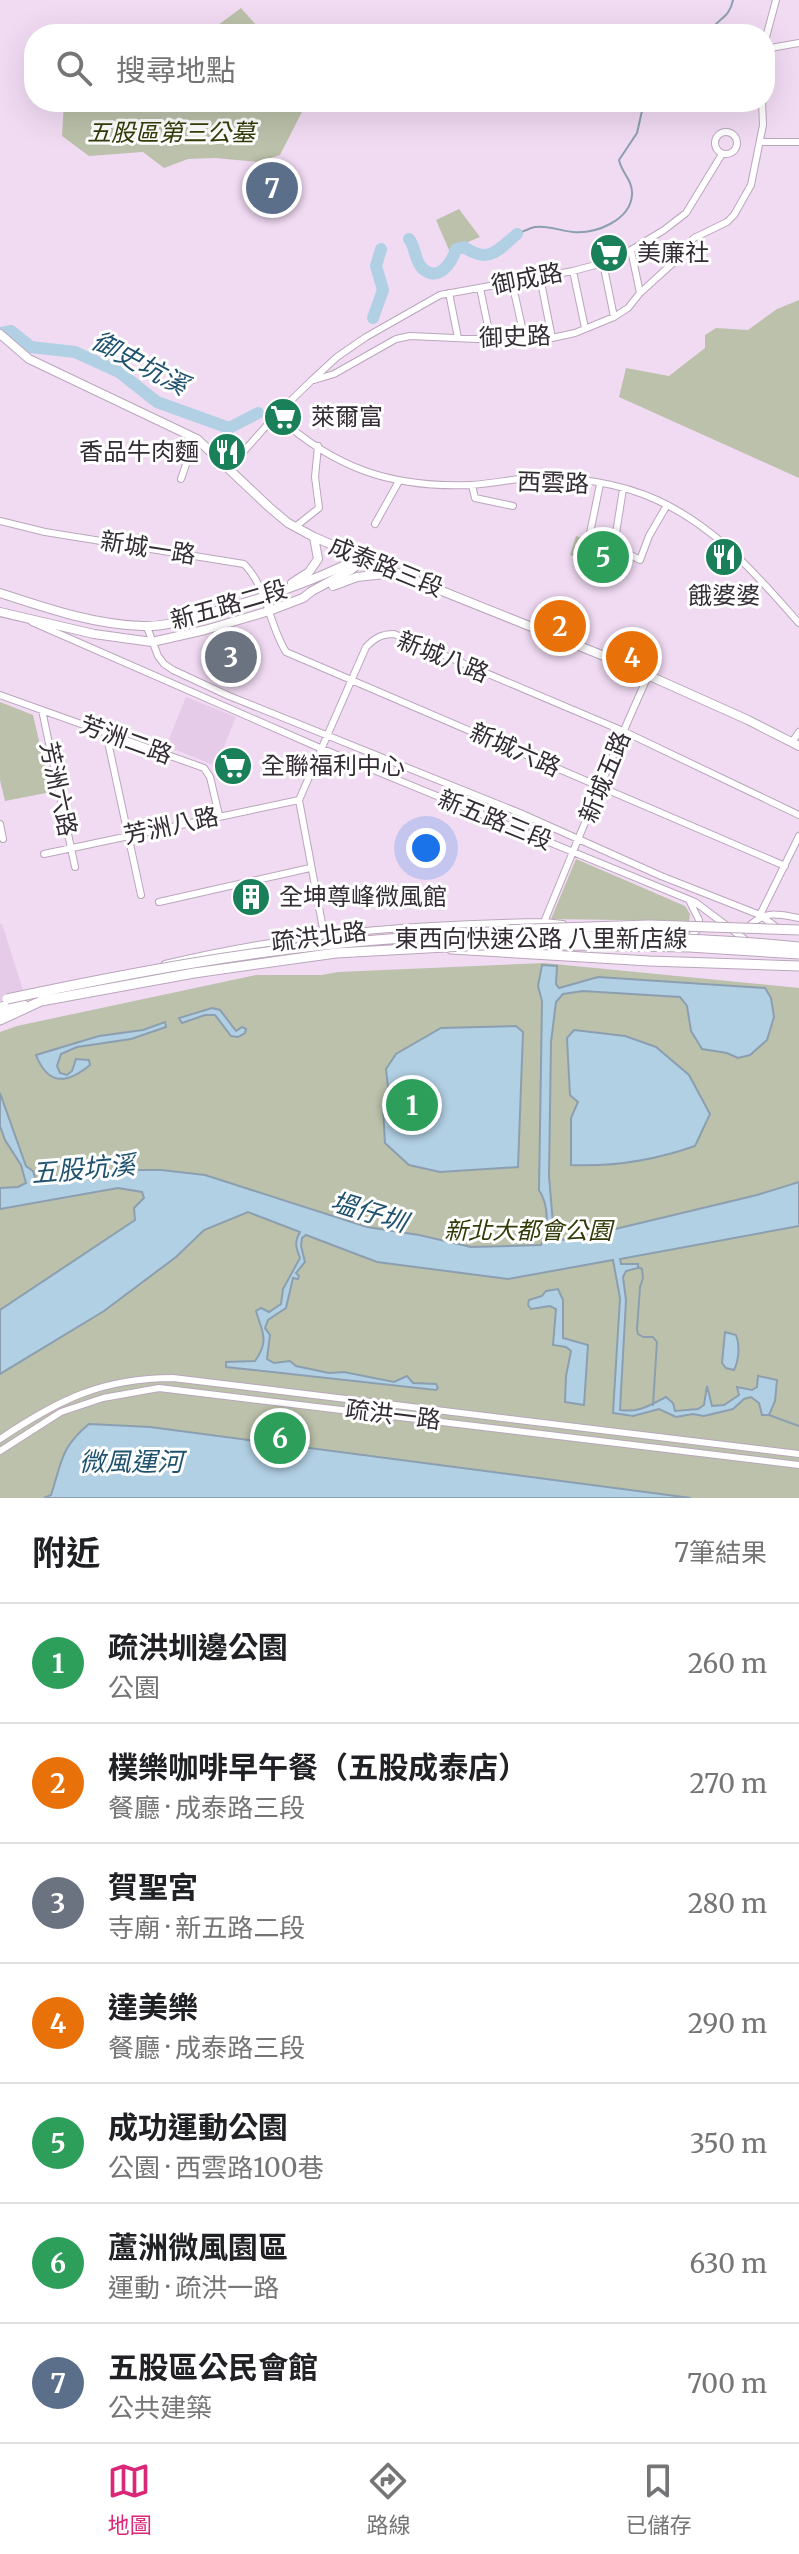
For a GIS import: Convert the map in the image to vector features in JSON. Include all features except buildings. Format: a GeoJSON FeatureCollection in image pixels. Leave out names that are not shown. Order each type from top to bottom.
{"type":"FeatureCollection","features":[{"type":"Feature","properties":{"kind":"highway"},"geometry":{"type":"LineString","coordinates":[[470,934],[515,929],[649,925],[799,930]]}},
{"type":"Feature","properties":{"kind":"highway","name":"東西向快速公路 八里新店線"},"geometry":{"type":"LineString","coordinates":[[1,1004],[181,964],[378,939],[470,934],[650,937],[799,947]]}},
{"type":"Feature","properties":{"kind":"highway","name":"東西向快速公路 八里新店線"},"geometry":{"type":"LineString","coordinates":[[1,1004],[41,1001],[286,958],[501,944],[689,947],[799,956]]}},
{"type":"Feature","properties":{"kind":"highway"},"geometry":{"type":"LineString","coordinates":[[439,948],[649,961],[799,966]]}},
{"type":"Feature","properties":{"kind":"highway"},"geometry":{"type":"LineString","coordinates":[[0,1020],[41,1001]]}},
{"type":"Feature","properties":{"kind":"main road","name":"成泰路三段"},"geometry":{"type":"LineString","coordinates":[[2,338],[29,359],[197,439],[269,507],[314,537],[541,629],[748,720],[795,744]]}},
{"type":"Feature","properties":{"kind":"main road"},"geometry":{"type":"LineString","coordinates":[[264,599],[315,566],[318,559],[314,537]]}},
{"type":"Feature","properties":{"kind":"main road","name":"新五路二段"},"geometry":{"type":"LineString","coordinates":[[0,593],[103,622],[147,627],[264,599],[360,557]]}},
{"type":"Feature","properties":{"kind":"main road","name":"新五路二段"},"geometry":{"type":"LineString","coordinates":[[0,612],[108,637],[152,642],[173,639],[303,598],[351,570],[360,557]]}},
{"type":"Feature","properties":{"kind":"main road"},"geometry":{"type":"LineString","coordinates":[[303,598],[357,577],[397,573]]}},
{"type":"Feature","properties":{"kind":"street"},"geometry":{"type":"LineString","coordinates":[[770,24],[776,0]]}},
{"type":"Feature","properties":{"kind":"street"},"geometry":{"type":"LineString","coordinates":[[775,47],[799,43]]}},
{"type":"Feature","properties":{"kind":"street","name":"御史路"},"geometry":{"type":"LineString","coordinates":[[229,468],[311,381],[334,374],[396,339],[410,336],[491,341],[552,338],[575,333],[628,308],[694,238],[727,222],[734,215],[751,185],[761,142],[762,112]]}},
{"type":"Feature","properties":{"kind":"street"},"geometry":{"type":"LineString","coordinates":[[761,142],[799,142]]}},
{"type":"Feature","properties":{"kind":"street","name":"御成路"},"geometry":{"type":"LineString","coordinates":[[311,381],[337,357],[422,304],[449,293],[573,271],[603,263],[631,250],[686,213],[722,154]]}},
{"type":"Feature","properties":{"kind":"street"},"geometry":{"type":"LineString","coordinates":[[631,250],[640,293]]}},
{"type":"Feature","properties":{"kind":"street"},"geometry":{"type":"LineString","coordinates":[[603,263],[614,317]]}},
{"type":"Feature","properties":{"kind":"street"},"geometry":{"type":"LineString","coordinates":[[573,271],[585,328]]}},
{"type":"Feature","properties":{"kind":"street"},"geometry":{"type":"LineString","coordinates":[[540,277],[552,338]]}},
{"type":"Feature","properties":{"kind":"street"},"geometry":{"type":"LineString","coordinates":[[512,282],[525,341]]}},
{"type":"Feature","properties":{"kind":"street"},"geometry":{"type":"LineString","coordinates":[[480,288],[491,341]]}},
{"type":"Feature","properties":{"kind":"street"},"geometry":{"type":"LineString","coordinates":[[449,293],[458,338]]}},
{"type":"Feature","properties":{"kind":"street","name":"西雲路"},"geometry":{"type":"LineString","coordinates":[[276,415],[349,466],[387,480],[472,485],[532,478],[574,479],[623,489],[667,505],[731,548],[799,623]]}},
{"type":"Feature","properties":{"kind":"street"},"geometry":{"type":"LineString","coordinates":[[181,479],[197,439]]}},
{"type":"Feature","properties":{"kind":"street"},"geometry":{"type":"LineString","coordinates":[[295,527],[319,508],[315,477],[318,446]]}},
{"type":"Feature","properties":{"kind":"street"},"geometry":{"type":"LineString","coordinates":[[375,524],[399,481]]}},
{"type":"Feature","properties":{"kind":"street"},"geometry":{"type":"LineString","coordinates":[[589,538],[600,484]]}},
{"type":"Feature","properties":{"kind":"street"},"geometry":{"type":"LineString","coordinates":[[472,485],[475,498],[513,506]]}},
{"type":"Feature","properties":{"kind":"street"},"geometry":{"type":"LineString","coordinates":[[623,489],[614,546],[640,560],[649,536],[667,505]]}},
{"type":"Feature","properties":{"kind":"street","name":"新城一路"},"geometry":{"type":"LineString","coordinates":[[0,521],[45,532],[244,564],[269,611]]}},
{"type":"Feature","properties":{"kind":"street","name":"新城六路"},"geometry":{"type":"LineString","coordinates":[[269,611],[286,652],[785,866]]}},
{"type":"Feature","properties":{"kind":"street","name":"新五路三段"},"geometry":{"type":"LineString","coordinates":[[25,620],[320,748],[695,902],[739,936]]}},
{"type":"Feature","properties":{"kind":"street","name":"新五路三段"},"geometry":{"type":"LineString","coordinates":[[147,627],[164,664],[173,670],[229,696],[760,915]]}},
{"type":"Feature","properties":{"kind":"street","name":"新城八路"},"geometry":{"type":"LineString","coordinates":[[299,800],[366,647],[375,637],[394,634],[623,731],[799,815]]}},
{"type":"Feature","properties":{"kind":"street","name":"新城五路"},"geometry":{"type":"LineString","coordinates":[[544,922],[648,676]]}},
{"type":"Feature","properties":{"kind":"street","name":"芳洲二路"},"geometry":{"type":"LineString","coordinates":[[0,695],[204,768],[210,777],[219,815]]}},
{"type":"Feature","properties":{"kind":"street","name":"芳洲六路"},"geometry":{"type":"LineString","coordinates":[[42,710],[75,867]]}},
{"type":"Feature","properties":{"kind":"street"},"geometry":{"type":"LineString","coordinates":[[795,744],[799,732]]}},
{"type":"Feature","properties":{"kind":"street"},"geometry":{"type":"LineString","coordinates":[[111,734],[108,742],[141,895]]}},
{"type":"Feature","properties":{"kind":"street"},"geometry":{"type":"LineString","coordinates":[[299,800],[324,934]]}},
{"type":"Feature","properties":{"kind":"street","name":"芳洲八路"},"geometry":{"type":"LineString","coordinates":[[44,854],[299,800]]}},
{"type":"Feature","properties":{"kind":"street"},"geometry":{"type":"LineString","coordinates":[[0,824],[3,839]]}},
{"type":"Feature","properties":{"kind":"street"},"geometry":{"type":"LineString","coordinates":[[799,836],[760,915],[739,936],[772,954],[799,956]]}},
{"type":"Feature","properties":{"kind":"street"},"geometry":{"type":"LineString","coordinates":[[159,902],[310,868]]}},
{"type":"Feature","properties":{"kind":"street"},"geometry":{"type":"LineString","coordinates":[[689,900],[699,920],[698,929],[690,937]]}},
{"type":"Feature","properties":{"kind":"street"},"geometry":{"type":"LineString","coordinates":[[760,915],[799,918]]}},
{"type":"Feature","properties":{"kind":"street"},"geometry":{"type":"LineString","coordinates":[[760,915],[773,926],[799,930]]}},
{"type":"Feature","properties":{"kind":"street"},"geometry":{"type":"LineString","coordinates":[[790,917],[799,930]]}},
{"type":"Feature","properties":{"kind":"street","name":"疏洪北路"},"geometry":{"type":"LineString","coordinates":[[1,1004],[203,955],[324,934],[430,925],[544,922],[725,942],[739,936]]}},
{"type":"Feature","properties":{"kind":"street","name":"疏洪一路"},"geometry":{"type":"LineString","coordinates":[[0,1439],[37,1414],[73,1396],[144,1379],[173,1378],[799,1454]]}},
{"type":"Feature","properties":{"kind":"street","name":"疏洪一路"},"geometry":{"type":"LineString","coordinates":[[0,1451],[61,1412],[103,1398],[159,1388],[799,1465]]}},
{"type":"Feature","properties":{"kind":"shaded area"},"geometry":{"type":"Polygon","coordinates":[[[186,697],[236,717],[216,766],[166,746],[186,697]]]}},
{"type":"Feature","properties":{"kind":"shaded area"},"geometry":{"type":"Polygon","coordinates":[[[0,924],[24,993],[0,1001],[0,924]]]}},
{"type":"Feature","properties":{"kind":"green space"},"geometry":{"type":"Polygon","coordinates":[[[241,8],[255,24],[219,24],[241,8]]]}},
{"type":"Feature","properties":{"kind":"green space","name":"五股區第三公墓"},"geometry":{"type":"Polygon","coordinates":[[[63,112],[302,112],[280,155],[258,162],[188,159],[164,168],[143,152],[89,156],[62,136],[63,112]]]}},
{"type":"Feature","properties":{"kind":"green space"},"geometry":{"type":"Polygon","coordinates":[[[459,209],[480,237],[449,250],[436,220],[459,209]]]}},
{"type":"Feature","properties":{"kind":"green space"},"geometry":{"type":"Polygon","coordinates":[[[799,300],[799,478],[619,397],[626,368],[669,376],[705,348],[705,335],[716,328],[748,330],[777,309],[799,300]]]}},
{"type":"Feature","properties":{"kind":"green space"},"geometry":{"type":"Polygon","coordinates":[[[576,536],[613,547],[634,560],[627,574],[570,555],[576,536]]]}},
{"type":"Feature","properties":{"kind":"green space"},"geometry":{"type":"Polygon","coordinates":[[[0,702],[33,715],[51,792],[5,801],[0,780],[0,702]]]}},
{"type":"Feature","properties":{"kind":"green space"},"geometry":{"type":"Polygon","coordinates":[[[576,859],[685,906],[690,914],[689,921],[551,919],[576,859]]]}},
{"type":"Feature","properties":{"kind":"green space","name":"新北大都會公園"},"geometry":{"type":"Polygon","coordinates":[[[544,963],[799,988],[799,1498],[0,1498],[0,1032],[256,975],[322,975],[544,963]]]}},
{"type":"Feature","properties":{"kind":"water"},"geometry":{"type":"Polygon","coordinates":[[[542,965],[557,966],[556,984],[559,988],[598,977],[765,988],[771,998],[774,1017],[767,1040],[750,1055],[738,1058],[702,1049],[691,1031],[687,1006],[680,997],[583,991],[563,994],[556,1002],[551,1042],[549,1176],[553,1224],[562,1240],[757,1195],[799,1182],[799,1226],[620,1259],[621,1264],[638,1264],[638,1268],[626,1271],[623,1277],[626,1300],[620,1410],[639,1409],[666,1397],[673,1403],[675,1411],[698,1409],[704,1405],[707,1386],[712,1406],[724,1405],[739,1395],[737,1387],[752,1390],[757,1387],[758,1376],[777,1380],[775,1401],[769,1415],[762,1415],[759,1403],[751,1397],[733,1409],[704,1416],[676,1417],[659,1409],[633,1416],[613,1413],[620,1298],[613,1260],[508,1279],[377,1262],[306,1235],[302,1238],[301,1246],[305,1262],[296,1273],[298,1279],[293,1278],[286,1308],[268,1320],[265,1328],[270,1335],[267,1359],[274,1363],[290,1361],[296,1366],[329,1373],[344,1372],[394,1382],[407,1376],[413,1383],[436,1384],[438,1388],[226,1367],[226,1362],[255,1361],[260,1354],[263,1341],[256,1311],[261,1308],[269,1312],[281,1304],[283,1289],[300,1258],[296,1245],[300,1232],[248,1212],[204,1230],[176,1257],[104,1311],[0,1374],[0,1310],[135,1220],[134,1208],[144,1198],[142,1192],[118,1188],[0,1209],[0,1188],[18,1187],[26,1183],[21,1165],[0,1126],[0,1093],[26,1166],[33,1171],[37,1184],[117,1170],[161,1170],[205,1175],[367,1227],[471,1247],[541,1245],[547,1217],[539,1190],[542,1001],[538,986],[542,965]]]}},
{"type":"Feature","properties":{"kind":"water"},"geometry":{"type":"Polygon","coordinates":[[[212,1008],[220,1010],[236,1031],[242,1027],[246,1029],[245,1033],[238,1037],[231,1036],[215,1015],[182,1023],[179,1018],[212,1008]]]}},
{"type":"Feature","properties":{"kind":"water"},"geometry":{"type":"Polygon","coordinates":[[[165,1022],[166,1027],[131,1039],[77,1047],[61,1054],[57,1066],[60,1073],[67,1075],[76,1059],[89,1060],[90,1065],[74,1076],[52,1077],[36,1055],[99,1036],[143,1030],[165,1022]]]}},
{"type":"Feature","properties":{"kind":"water"},"geometry":{"type":"Polygon","coordinates":[[[516,1026],[523,1032],[518,1167],[440,1172],[409,1165],[385,1143],[383,1108],[402,1100],[402,1091],[388,1087],[386,1069],[396,1054],[441,1028],[516,1026]]]}},
{"type":"Feature","properties":{"kind":"water"},"geometry":{"type":"Polygon","coordinates":[[[574,1030],[625,1036],[656,1047],[689,1075],[710,1114],[695,1146],[634,1162],[571,1165],[571,1118],[578,1102],[570,1095],[567,1038],[574,1030]]]}},
{"type":"Feature","properties":{"kind":"water"},"geometry":{"type":"Polygon","coordinates":[[[558,1289],[563,1300],[563,1338],[588,1345],[584,1405],[565,1402],[571,1351],[553,1345],[556,1309],[550,1306],[531,1309],[528,1305],[529,1300],[558,1289]]]}},
{"type":"Feature","properties":{"kind":"water"},"geometry":{"type":"Polygon","coordinates":[[[725,1332],[736,1335],[737,1339],[738,1357],[734,1370],[722,1363],[725,1332]]]}},
{"type":"Feature","properties":{"kind":"water","name":"微風運河"},"geometry":{"type":"Polygon","coordinates":[[[89,1424],[150,1427],[691,1498],[44,1498],[51,1495],[67,1448],[89,1424]]]}},
{"type":"Feature","properties":{"kind":"waterway","name":"御史坑溪"},"geometry":{"type":"LineString","coordinates":[[716,24],[729,12],[733,0]]}},
{"type":"Feature","properties":{"kind":"waterway","name":"御史坑溪"},"geometry":{"type":"LineString","coordinates":[[517,234],[540,227],[573,232],[591,231],[618,219],[630,204],[632,195],[619,160],[637,133],[642,112]]}},
{"type":"Feature","properties":{"kind":"waterway","name":"御史坑溪"},"geometry":{"type":"LineString","coordinates":[[409,239],[420,266],[434,274],[448,265],[456,249],[464,247],[486,255],[498,250],[517,234]]}},
{"type":"Feature","properties":{"kind":"waterway","name":"御史坑溪"},"geometry":{"type":"LineString","coordinates":[[373,318],[383,290],[376,266],[381,249]]}},
{"type":"Feature","properties":{"kind":"waterway","name":"御史坑溪"},"geometry":{"type":"LineString","coordinates":[[0,333],[11,331],[31,347],[75,352],[119,372],[157,402],[229,428],[258,413]]}},
{"type":"Feature","properties":{"kind":"waterway"},"geometry":{"type":"LineString","coordinates":[[638,1267],[642,1269],[643,1278],[638,1334],[653,1337],[657,1342],[653,1405]]}},
{"type":"Feature","properties":{"kind":"waterway"},"geometry":{"type":"LineString","coordinates":[[769,1415],[799,1426]]}},
{"type":"Feature","properties":{"kind":"place","name":"五股區公民會館"},"geometry":{"type":"Point","coordinates":[272,188]}},
{"type":"Feature","properties":{"kind":"place","name":"美廉社"},"geometry":{"type":"Point","coordinates":[609,253]}},
{"type":"Feature","properties":{"kind":"place","name":"萊爾富"},"geometry":{"type":"Point","coordinates":[283,417]}},
{"type":"Feature","properties":{"kind":"place","name":"香品牛肉麵"},"geometry":{"type":"Point","coordinates":[227,452]}},
{"type":"Feature","properties":{"kind":"place","name":"成功運動公園"},"geometry":{"type":"Point","coordinates":[603,557]}},
{"type":"Feature","properties":{"kind":"place","name":"餓婆婆"},"geometry":{"type":"Point","coordinates":[724,557]}},
{"type":"Feature","properties":{"kind":"place","name":"樸樂咖啡早午餐（五股成泰店）"},"geometry":{"type":"Point","coordinates":[560,626]}},
{"type":"Feature","properties":{"kind":"place","name":"賀聖宮"},"geometry":{"type":"Point","coordinates":[231,657]}},
{"type":"Feature","properties":{"kind":"place","name":"達美樂"},"geometry":{"type":"Point","coordinates":[632,657]}},
{"type":"Feature","properties":{"kind":"place","name":"全聯福利中心"},"geometry":{"type":"Point","coordinates":[233,766]}},
{"type":"Feature","properties":{"kind":"place","name":"全坤尊峰微風館"},"geometry":{"type":"Point","coordinates":[251,897]}},
{"type":"Feature","properties":{"kind":"place","name":"疏洪圳邊公園"},"geometry":{"type":"Point","coordinates":[412,1105]}},
{"type":"Feature","properties":{"kind":"place","name":"蘆洲微風園區"},"geometry":{"type":"Point","coordinates":[280,1438]}},
{"type":"Feature","properties":{"kind":"water label","name":"五股坑溪"},"geometry":{"type":"Point","coordinates":[83,1169]}},
{"type":"Feature","properties":{"kind":"water label","name":"塭仔圳"},"geometry":{"type":"Point","coordinates":[369,1212]}}]}
